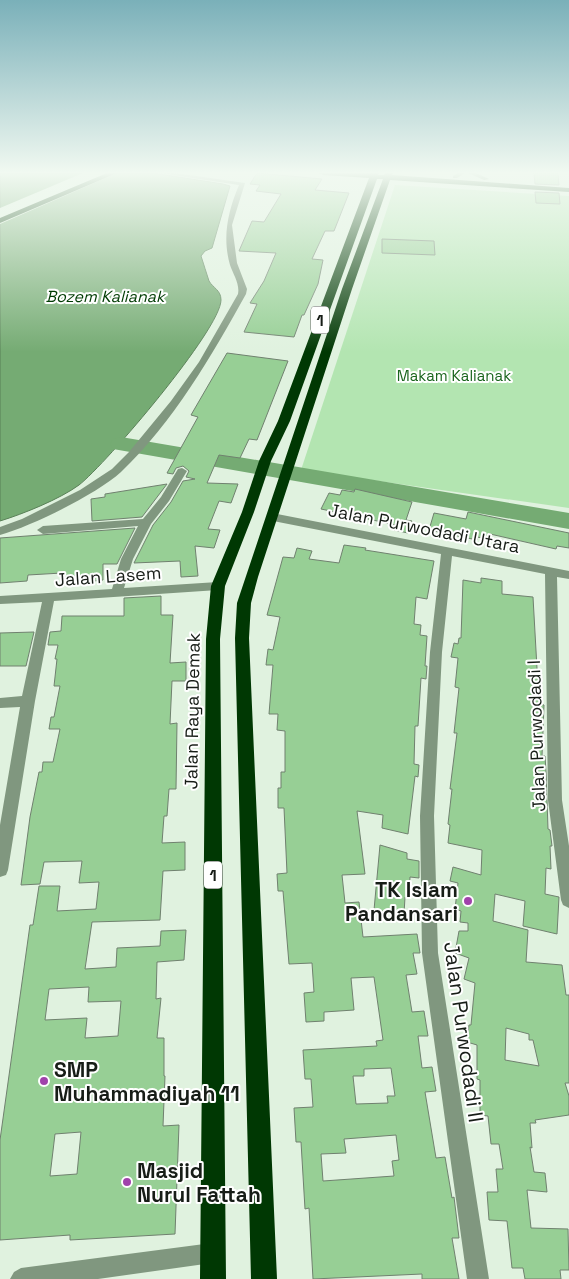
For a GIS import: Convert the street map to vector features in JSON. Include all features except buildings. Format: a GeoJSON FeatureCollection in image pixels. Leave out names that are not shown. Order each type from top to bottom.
{"type":"FeatureCollection","features":[{"type":"Feature","properties":{"kind":"highway","name":"Jalan Raya Demak"},"geometry":{"type":"LineString","coordinates":[[213,1279],[213,639],[218,586],[248,512],[264,461],[288,410],[351,233]]}},
{"type":"Feature","properties":{"kind":"highway","name":"1"},"geometry":{"type":"LineString","coordinates":[[264,1279],[242,638],[244,603],[282,483],[367,233]]}},
{"type":"Feature","properties":{"kind":"highway"},"geometry":{"type":"LineString","coordinates":[[288,410],[296,413],[306,412]]}},
{"type":"Feature","properties":{"kind":"street"},"geometry":{"type":"LineString","coordinates":[[0,531],[26,522],[84,492],[116,471],[133,454],[174,403],[203,362],[240,298],[243,289],[234,270],[230,233]]}},
{"type":"Feature","properties":{"kind":"street"},"geometry":{"type":"LineString","coordinates":[[117,591],[127,559],[146,522],[165,499],[182,471]]}},
{"type":"Feature","properties":{"kind":"street","name":"Jalan Purwodadi Utara"},"geometry":{"type":"LineString","coordinates":[[272,517],[569,575]]}},
{"type":"Feature","properties":{"kind":"street"},"geometry":{"type":"LineString","coordinates":[[43,530],[146,522]]}},
{"type":"Feature","properties":{"kind":"street","name":"Jalan Purwodadi II"},"geometry":{"type":"LineString","coordinates":[[447,550],[435,661],[427,816],[427,891],[430,953],[478,1279]]}},
{"type":"Feature","properties":{"kind":"street","name":"Jalan Purwodadi I"},"geometry":{"type":"LineString","coordinates":[[551,571],[555,800],[569,900]]}},
{"type":"Feature","properties":{"kind":"street","name":"Jalan Lasem"},"geometry":{"type":"LineString","coordinates":[[0,600],[218,586]]}},
{"type":"Feature","properties":{"kind":"street"},"geometry":{"type":"LineString","coordinates":[[0,870],[6,798],[49,597]]}},
{"type":"Feature","properties":{"kind":"street"},"geometry":{"type":"LineString","coordinates":[[0,703],[28,701]]}},
{"type":"Feature","properties":{"kind":"street"},"geometry":{"type":"LineString","coordinates":[[22,1279],[212,1253]]}},
{"type":"Feature","properties":{"kind":"green space","name":"Makam Kalianak"},"geometry":{"type":"Polygon","coordinates":[[[379,233],[569,233],[569,508],[301,470],[379,233]]]}},
{"type":"Feature","properties":{"kind":"water","name":"Bozem Kalianak"},"geometry":{"type":"Polygon","coordinates":[[[0,233],[216,233],[212,248],[205,251],[201,256],[209,281],[218,291],[221,300],[216,315],[203,338],[183,366],[136,425],[79,485],[41,506],[0,521],[0,233]]]}},
{"type":"Feature","properties":{"kind":"waterway"},"geometry":{"type":"LineString","coordinates":[[121,444],[569,521]]}},
{"type":"Feature","properties":{"kind":"place","name":"TK Islam Pandansari"},"geometry":{"type":"Point","coordinates":[468,901]}},
{"type":"Feature","properties":{"kind":"place","name":"SMP Muhammadiyah 11"},"geometry":{"type":"Point","coordinates":[44,1081]}},
{"type":"Feature","properties":{"kind":"place","name":"Masjid Nurul Fattah"},"geometry":{"type":"Point","coordinates":[127,1182]}}]}
